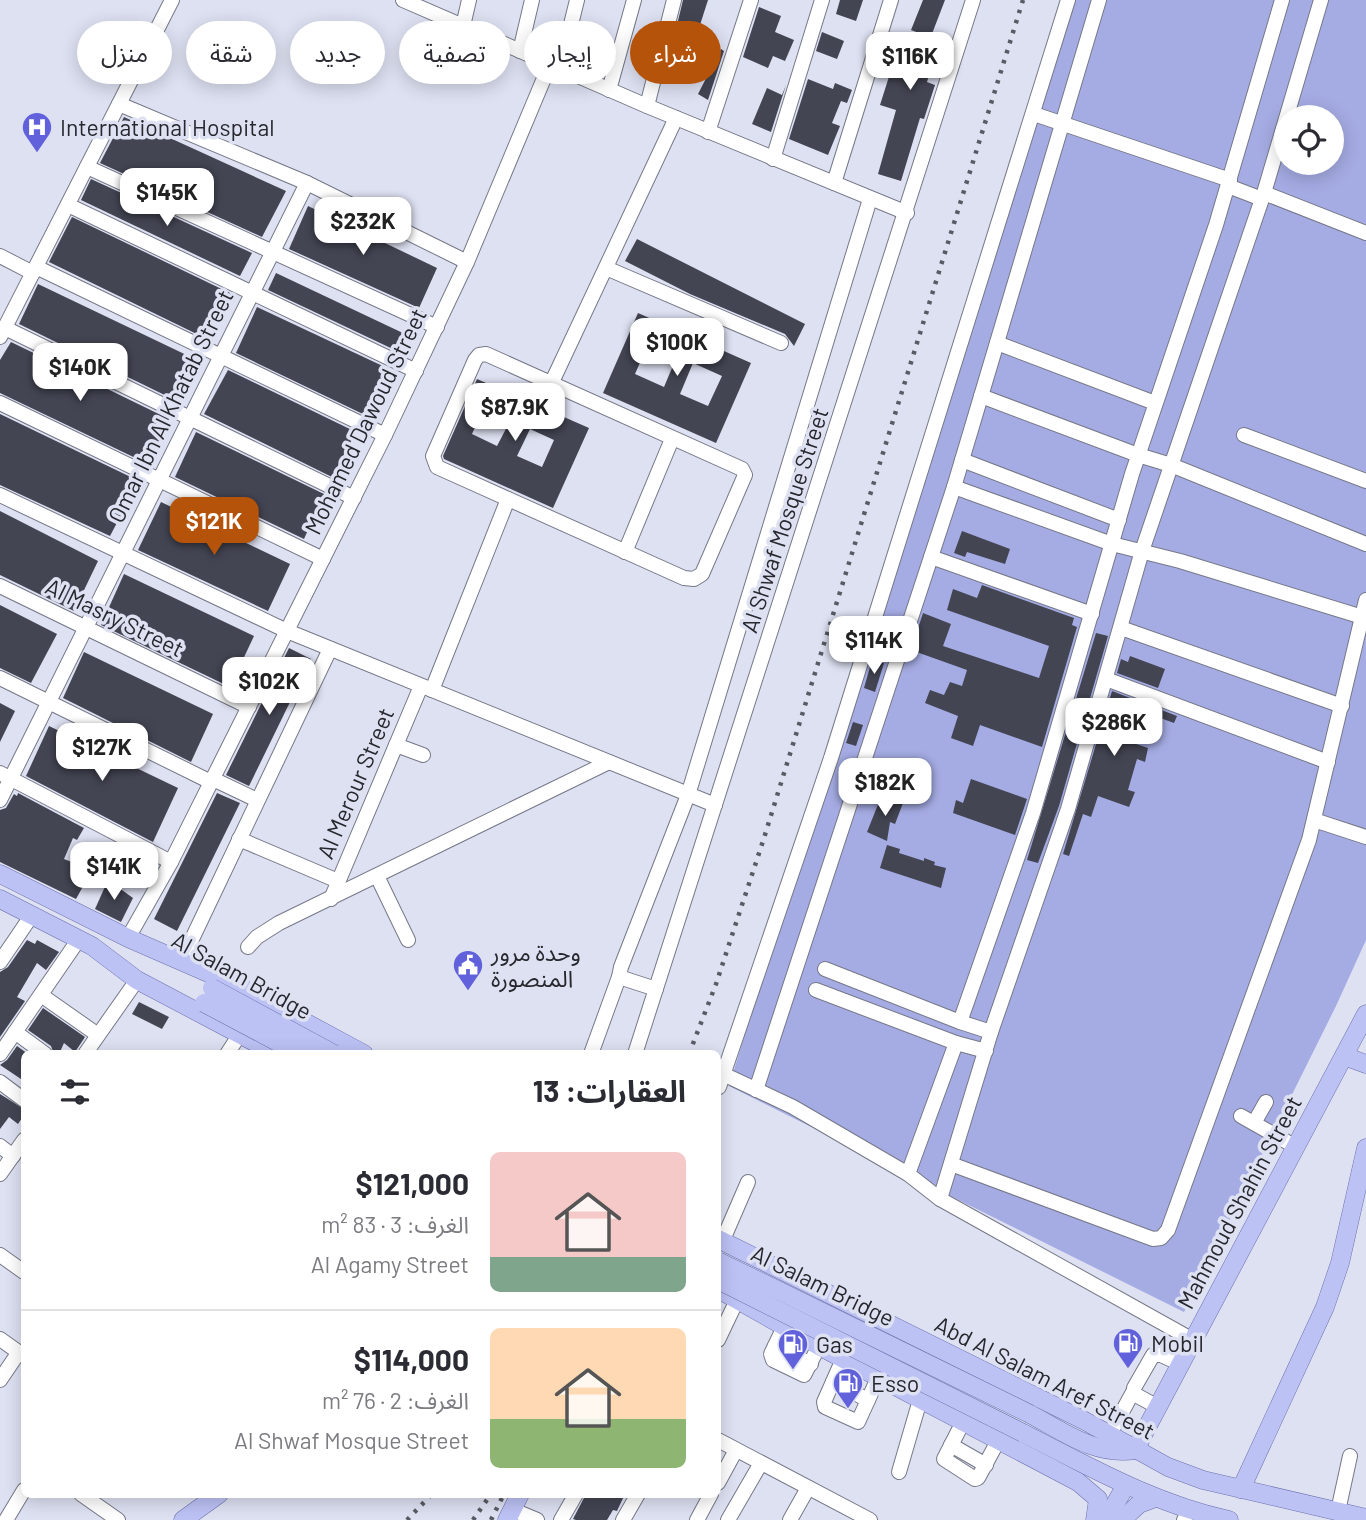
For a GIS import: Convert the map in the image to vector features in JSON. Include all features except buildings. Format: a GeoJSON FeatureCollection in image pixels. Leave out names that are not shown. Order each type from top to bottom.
{"type":"FeatureCollection","features":[{"type":"Feature","properties":{"kind":"main road"},"geometry":{"type":"LineString","coordinates":[[0,874],[128,938],[238,986],[357,1050]]}},
{"type":"Feature","properties":{"kind":"main road"},"geometry":{"type":"LineString","coordinates":[[0,899],[86,943],[137,980],[270,1050]]}},
{"type":"Feature","properties":{"kind":"main road","name":"Al Salam Bridge"},"geometry":{"type":"LineString","coordinates":[[128,938],[208,995],[294,1050]]}},
{"type":"Feature","properties":{"kind":"main road","name":"Al Salam Bridge"},"geometry":{"type":"LineString","coordinates":[[86,943],[208,995],[325,1050]]}},
{"type":"Feature","properties":{"kind":"main road"},"geometry":{"type":"LineString","coordinates":[[218,1023],[238,986]]}},
{"type":"Feature","properties":{"kind":"main road","name":"Mahmoud Shahin Street"},"geometry":{"type":"LineString","coordinates":[[1135,1450],[1366,1014]]}},
{"type":"Feature","properties":{"kind":"main road"},"geometry":{"type":"LineString","coordinates":[[1344,1056],[1366,1064]]}},
{"type":"Feature","properties":{"kind":"main road"},"geometry":{"type":"LineString","coordinates":[[1241,1489],[1329,1296],[1340,1263],[1366,1148]]}},
{"type":"Feature","properties":{"kind":"main road","name":"Abd Al Salam Aref Street"},"geometry":{"type":"LineString","coordinates":[[721,1241],[831,1298],[1110,1434],[1168,1466],[1203,1480],[1366,1518]]}},
{"type":"Feature","properties":{"kind":"main road","name":"Al Salam Bridge"},"geometry":{"type":"LineString","coordinates":[[721,1262],[1092,1447],[1120,1452],[1135,1450]]}},
{"type":"Feature","properties":{"kind":"main road","name":"Al Salam Bridge"},"geometry":{"type":"LineString","coordinates":[[721,1282],[1126,1485]]}},
{"type":"Feature","properties":{"kind":"main road"},"geometry":{"type":"LineString","coordinates":[[721,1291],[816,1345],[1088,1488],[1098,1499],[1095,1520]]}},
{"type":"Feature","properties":{"kind":"main road"},"geometry":{"type":"LineString","coordinates":[[816,1345],[831,1298]]}},
{"type":"Feature","properties":{"kind":"main road"},"geometry":{"type":"LineString","coordinates":[[1106,1520],[1126,1485],[1186,1516],[1229,1520]]}},
{"type":"Feature","properties":{"kind":"main road"},"geometry":{"type":"LineString","coordinates":[[183,1520],[213,1498]]}},
{"type":"Feature","properties":{"kind":"main road"},"geometry":{"type":"LineString","coordinates":[[1122,1520],[1139,1504],[1155,1498]]}},
{"type":"Feature","properties":{"kind":"street"},"geometry":{"type":"LineString","coordinates":[[172,0],[2,332],[190,418],[354,498]]}},
{"type":"Feature","properties":{"kind":"street"},"geometry":{"type":"LineString","coordinates":[[403,0],[451,21]]}},
{"type":"Feature","properties":{"kind":"street"},"geometry":{"type":"LineString","coordinates":[[464,21],[469,0]]}},
{"type":"Feature","properties":{"kind":"street"},"geometry":{"type":"LineString","coordinates":[[520,51],[533,0]]}},
{"type":"Feature","properties":{"kind":"street","name":"Mohamed Dawoud Street"},"geometry":{"type":"LineString","coordinates":[[570,21],[577,0]]}},
{"type":"Feature","properties":{"kind":"street"},"geometry":{"type":"LineString","coordinates":[[609,90],[634,0]]}},
{"type":"Feature","properties":{"kind":"street"},"geometry":{"type":"LineString","coordinates":[[648,106],[674,0]]}},
{"type":"Feature","properties":{"kind":"street"},"geometry":{"type":"LineString","coordinates":[[708,132],[751,0]]}},
{"type":"Feature","properties":{"kind":"street"},"geometry":{"type":"LineString","coordinates":[[773,159],[822,0]]}},
{"type":"Feature","properties":{"kind":"street"},"geometry":{"type":"LineString","coordinates":[[834,183],[891,0]]}},
{"type":"Feature","properties":{"kind":"street","name":"Al Shwaf Mosque Street"},"geometry":{"type":"LineString","coordinates":[[636,1050],[907,213],[973,0]]}},
{"type":"Feature","properties":{"kind":"street"},"geometry":{"type":"LineString","coordinates":[[1068,0],[831,758],[721,1081],[756,1090],[793,1107],[908,1174],[940,1199],[1194,1340]]}},
{"type":"Feature","properties":{"kind":"street"},"geometry":{"type":"LineString","coordinates":[[756,1090],[954,487],[1099,0]]}},
{"type":"Feature","properties":{"kind":"street"},"geometry":{"type":"LineString","coordinates":[[960,1022],[1033,813],[1138,455],[1229,183],[1282,0]]}},
{"type":"Feature","properties":{"kind":"street"},"geometry":{"type":"LineString","coordinates":[[940,1199],[991,1031],[1068,808],[1142,551],[1263,196],[1321,0]]}},
{"type":"Feature","properties":{"kind":"street"},"geometry":{"type":"LineString","coordinates":[[510,47],[524,53]]}},
{"type":"Feature","properties":{"kind":"street","name":"Mohamed Dawoud Street"},"geometry":{"type":"LineString","coordinates":[[128,938],[171,862],[385,435],[547,84]]}},
{"type":"Feature","properties":{"kind":"street"},"geometry":{"type":"LineString","coordinates":[[596,84],[907,213]]}},
{"type":"Feature","properties":{"kind":"street"},"geometry":{"type":"LineString","coordinates":[[119,104],[307,183],[467,262]]}},
{"type":"Feature","properties":{"kind":"street"},"geometry":{"type":"LineString","coordinates":[[1034,114],[1366,233]]}},
{"type":"Feature","properties":{"kind":"street"},"geometry":{"type":"LineString","coordinates":[[552,382],[676,118]]}},
{"type":"Feature","properties":{"kind":"street"},"geometry":{"type":"LineString","coordinates":[[87,167],[437,327]]}},
{"type":"Feature","properties":{"kind":"street","name":"Omar Ibn Al Khatab Street"},"geometry":{"type":"LineString","coordinates":[[0,800],[5,776],[49,702],[307,183]]}},
{"type":"Feature","properties":{"kind":"street"},"geometry":{"type":"LineString","coordinates":[[592,1050],[688,795],[870,198]]}},
{"type":"Feature","properties":{"kind":"street"},"geometry":{"type":"LineString","coordinates":[[68,205],[415,371]]}},
{"type":"Feature","properties":{"kind":"street"},"geometry":{"type":"LineString","coordinates":[[0,256],[221,356],[385,435]]}},
{"type":"Feature","properties":{"kind":"street"},"geometry":{"type":"LineString","coordinates":[[606,268],[781,343]]}},
{"type":"Feature","properties":{"kind":"street"},"geometry":{"type":"LineString","coordinates":[[997,343],[1155,403]]}},
{"type":"Feature","properties":{"kind":"street"},"geometry":{"type":"LineString","coordinates":[[486,354],[552,382],[742,469],[745,475],[702,573],[694,579],[684,578],[437,467],[433,456],[479,355],[486,354]]}},
{"type":"Feature","properties":{"kind":"street"},"geometry":{"type":"LineString","coordinates":[[981,396],[1171,465],[1366,544]]}},
{"type":"Feature","properties":{"kind":"street"},"geometry":{"type":"LineString","coordinates":[[0,403],[323,559]]}},
{"type":"Feature","properties":{"kind":"street"},"geometry":{"type":"LineString","coordinates":[[1244,435],[1366,481]]}},
{"type":"Feature","properties":{"kind":"street"},"geometry":{"type":"LineString","coordinates":[[625,552],[672,439]]}},
{"type":"Feature","properties":{"kind":"street"},"geometry":{"type":"LineString","coordinates":[[962,460],[1119,520]]}},
{"type":"Feature","properties":{"kind":"street"},"geometry":{"type":"LineString","coordinates":[[954,487],[1112,544],[1365,617]]}},
{"type":"Feature","properties":{"kind":"street"},"geometry":{"type":"LineString","coordinates":[[0,495],[287,631],[715,806]]}},
{"type":"Feature","properties":{"kind":"street","name":"Al Merour Street"},"geometry":{"type":"LineString","coordinates":[[331,899],[396,745],[427,688],[508,499]]}},
{"type":"Feature","properties":{"kind":"street"},"geometry":{"type":"LineString","coordinates":[[931,557],[1092,614]]}},
{"type":"Feature","properties":{"kind":"street","name":"Al Masry Street"},"geometry":{"type":"LineString","coordinates":[[0,586],[249,707]]}},
{"type":"Feature","properties":{"kind":"street"},"geometry":{"type":"LineString","coordinates":[[951,1164],[1153,1239],[1161,1238],[1168,1230],[1314,820],[1365,617],[1366,600]]}},
{"type":"Feature","properties":{"kind":"street"},"geometry":{"type":"LineString","coordinates":[[1121,628],[1342,706]]}},
{"type":"Feature","properties":{"kind":"street"},"geometry":{"type":"LineString","coordinates":[[182,960],[330,649]]}},
{"type":"Feature","properties":{"kind":"street"},"geometry":{"type":"LineString","coordinates":[[0,678],[257,800]]}},
{"type":"Feature","properties":{"kind":"street"},"geometry":{"type":"LineString","coordinates":[[1106,679],[1328,762]]}},
{"type":"Feature","properties":{"kind":"street"},"geometry":{"type":"LineString","coordinates":[[396,745],[423,755]]}},
{"type":"Feature","properties":{"kind":"street"},"geometry":{"type":"LineString","coordinates":[[248,947],[268,929],[609,762]]}},
{"type":"Feature","properties":{"kind":"street"},"geometry":{"type":"LineString","coordinates":[[5,776],[171,862]]}},
{"type":"Feature","properties":{"kind":"street"},"geometry":{"type":"LineString","coordinates":[[1314,820],[1366,837]]}},
{"type":"Feature","properties":{"kind":"street"},"geometry":{"type":"LineString","coordinates":[[239,839],[338,881]]}},
{"type":"Feature","properties":{"kind":"street"},"geometry":{"type":"LineString","coordinates":[[377,876],[408,940]]}},
{"type":"Feature","properties":{"kind":"street"},"geometry":{"type":"LineString","coordinates":[[0,961],[32,915]]}},
{"type":"Feature","properties":{"kind":"street"},"geometry":{"type":"LineString","coordinates":[[0,1054],[41,995],[86,943]]}},
{"type":"Feature","properties":{"kind":"street"},"geometry":{"type":"LineString","coordinates":[[825,969],[960,1022],[991,1031]]}},
{"type":"Feature","properties":{"kind":"street"},"geometry":{"type":"LineString","coordinates":[[619,977],[656,989]]}},
{"type":"Feature","properties":{"kind":"street"},"geometry":{"type":"LineString","coordinates":[[88,1050],[137,980]]}},
{"type":"Feature","properties":{"kind":"street"},"geometry":{"type":"LineString","coordinates":[[816,990],[956,1043],[986,1051]]}},
{"type":"Feature","properties":{"kind":"street"},"geometry":{"type":"LineString","coordinates":[[41,995],[98,1035]]}},
{"type":"Feature","properties":{"kind":"street"},"geometry":{"type":"LineString","coordinates":[[15,1032],[40,1050]]}},
{"type":"Feature","properties":{"kind":"street"},"geometry":{"type":"LineString","coordinates":[[230,1050],[240,1034]]}},
{"type":"Feature","properties":{"kind":"street"},"geometry":{"type":"LineString","coordinates":[[908,1174],[956,1043]]}},
{"type":"Feature","properties":{"kind":"street"},"geometry":{"type":"LineString","coordinates":[[0,1082],[21,1098]]}},
{"type":"Feature","properties":{"kind":"street"},"geometry":{"type":"LineString","coordinates":[[1266,1101],[1248,1120],[1296,1147]]}},
{"type":"Feature","properties":{"kind":"street"},"geometry":{"type":"LineString","coordinates":[[0,1174],[21,1144]]}},
{"type":"Feature","properties":{"kind":"street"},"geometry":{"type":"LineString","coordinates":[[0,1146],[13,1156]]}},
{"type":"Feature","properties":{"kind":"street"},"geometry":{"type":"LineString","coordinates":[[721,1238],[748,1182]]}},
{"type":"Feature","properties":{"kind":"street"},"geometry":{"type":"LineString","coordinates":[[0,1255],[21,1270]]}},
{"type":"Feature","properties":{"kind":"street"},"geometry":{"type":"LineString","coordinates":[[721,1334],[737,1300]]}},
{"type":"Feature","properties":{"kind":"street"},"geometry":{"type":"LineString","coordinates":[[784,1326],[771,1358],[802,1374],[806,1373],[816,1345]]}},
{"type":"Feature","properties":{"kind":"street"},"geometry":{"type":"LineString","coordinates":[[0,1339],[21,1353]]}},
{"type":"Feature","properties":{"kind":"street"},"geometry":{"type":"LineString","coordinates":[[1110,1434],[1153,1355],[1157,1354],[1181,1364]]}},
{"type":"Feature","properties":{"kind":"street"},"geometry":{"type":"LineString","coordinates":[[0,1380],[21,1355]]}},
{"type":"Feature","properties":{"kind":"street"},"geometry":{"type":"LineString","coordinates":[[844,1359],[824,1406],[858,1422],[878,1377]]}},
{"type":"Feature","properties":{"kind":"street"},"geometry":{"type":"LineString","coordinates":[[833,1382],[868,1400]]}},
{"type":"Feature","properties":{"kind":"street"},"geometry":{"type":"LineString","coordinates":[[1133,1392],[1158,1407]]}},
{"type":"Feature","properties":{"kind":"street"},"geometry":{"type":"LineString","coordinates":[[899,1472],[920,1400]]}},
{"type":"Feature","properties":{"kind":"street"},"geometry":{"type":"LineString","coordinates":[[963,1422],[951,1446],[986,1465],[998,1441]]}},
{"type":"Feature","properties":{"kind":"street"},"geometry":{"type":"LineString","coordinates":[[721,1442],[862,1518]]}},
{"type":"Feature","properties":{"kind":"street"},"geometry":{"type":"LineString","coordinates":[[721,1478],[736,1450]]}},
{"type":"Feature","properties":{"kind":"street"},"geometry":{"type":"LineString","coordinates":[[1338,1511],[1350,1457]]}},
{"type":"Feature","properties":{"kind":"street"},"geometry":{"type":"LineString","coordinates":[[728,1520],[761,1463]]}},
{"type":"Feature","properties":{"kind":"street"},"geometry":{"type":"LineString","coordinates":[[790,1520],[808,1488]]}},
{"type":"Feature","properties":{"kind":"street"},"geometry":{"type":"LineString","coordinates":[[6,1520],[21,1495]]}},
{"type":"Feature","properties":{"kind":"street"},"geometry":{"type":"LineString","coordinates":[[87,1498],[118,1520]]}},
{"type":"Feature","properties":{"kind":"street"},"geometry":{"type":"LineString","coordinates":[[561,1520],[574,1498]]}},
{"type":"Feature","properties":{"kind":"street"},"geometry":{"type":"LineString","coordinates":[[623,1520],[636,1498]]}},
{"type":"Feature","properties":{"kind":"street"},"geometry":{"type":"LineString","coordinates":[[697,1520],[709,1498]]}},
{"type":"Feature","properties":{"kind":"street"},"geometry":{"type":"LineString","coordinates":[[513,1508],[537,1520]]}},
{"type":"Feature","properties":{"kind":"shaded area"},"geometry":{"type":"Polygon","coordinates":[[[1063,0],[1366,0],[1366,940],[1184,1312],[729,1086],[1063,0]]]}},
{"type":"Feature","properties":{"kind":"railway"},"geometry":{"type":"LineString","coordinates":[[691,1050],[716,984],[764,838],[1023,0]]}},
{"type":"Feature","properties":{"kind":"railway"},"geometry":{"type":"LineString","coordinates":[[407,1520],[428,1498]]}},
{"type":"Feature","properties":{"kind":"railway"},"geometry":{"type":"LineString","coordinates":[[473,1520],[488,1498]]}},
{"type":"Feature","properties":{"kind":"railway"},"geometry":{"type":"LineString","coordinates":[[491,1520],[502,1498]]}},
{"type":"Feature","properties":{"kind":"place","name":"International Hospital"},"geometry":{"type":"Point","coordinates":[37,154]}},
{"type":"Feature","properties":{"kind":"place","name":"وحدة مرور المنصورة"},"geometry":{"type":"Point","coordinates":[468,992]}},
{"type":"Feature","properties":{"kind":"place","name":"Mobil"},"geometry":{"type":"Point","coordinates":[1128,1370]}},
{"type":"Feature","properties":{"kind":"place","name":"Gas"},"geometry":{"type":"Point","coordinates":[793,1371]}},
{"type":"Feature","properties":{"kind":"place","name":"Esso"},"geometry":{"type":"Point","coordinates":[848,1410]}}]}
